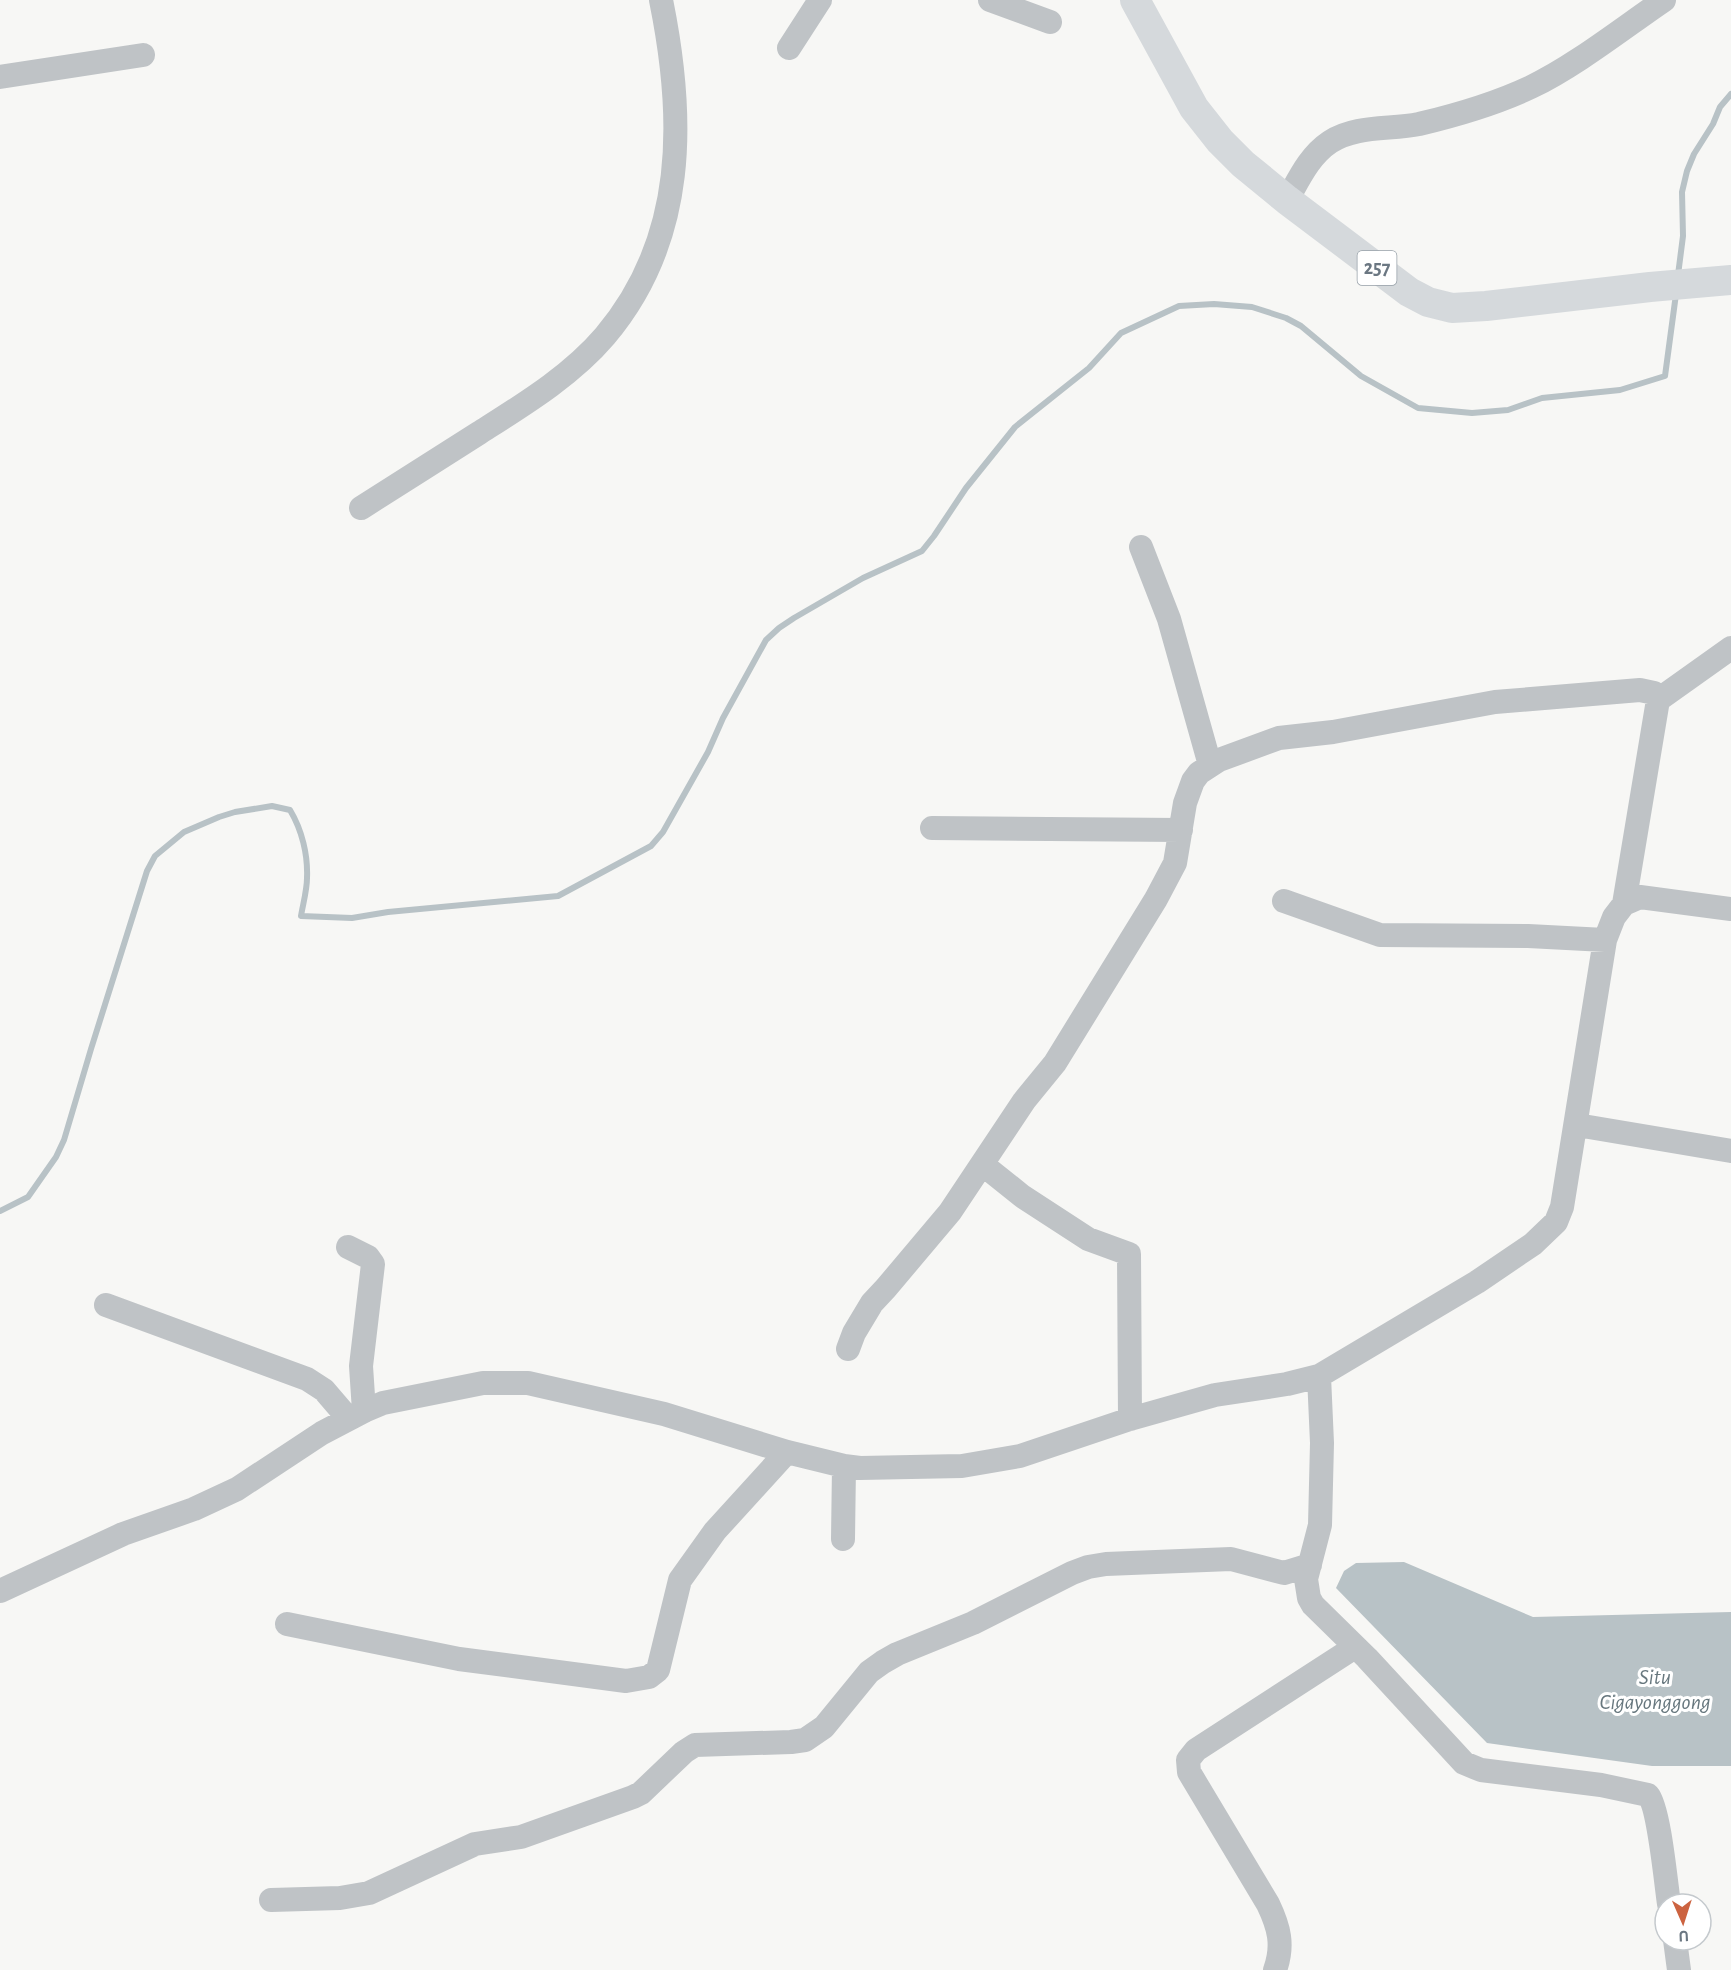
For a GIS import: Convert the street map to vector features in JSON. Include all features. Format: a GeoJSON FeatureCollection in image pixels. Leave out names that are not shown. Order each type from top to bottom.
{"type":"FeatureCollection","features":[{"type":"Feature","properties":{"kind":"main road","name":"257"},"geometry":{"type":"LineString","coordinates":[[1135,0],[1194,108],[1220,141],[1243,164],[1287,200],[1409,292],[1428,302],[1452,308],[1486,306],[1731,280]]}},
{"type":"Feature","properties":{"kind":"street"},"geometry":{"type":"LineString","coordinates":[[361,508],[528,402],[579,361],[604,336],[624,310],[655,250],[664,226],[670,199],[676,131],[674,75],[661,0]]}},
{"type":"Feature","properties":{"kind":"street"},"geometry":{"type":"LineString","coordinates":[[789,48],[820,0]]}},
{"type":"Feature","properties":{"kind":"street"},"geometry":{"type":"LineString","coordinates":[[990,0],[1050,22]]}},
{"type":"Feature","properties":{"kind":"street"},"geometry":{"type":"LineString","coordinates":[[1287,200],[1305,168],[1331,142],[1356,132],[1416,124],[1471,110],[1532,87],[1571,64],[1664,0]]}},
{"type":"Feature","properties":{"kind":"street"},"geometry":{"type":"LineString","coordinates":[[0,76],[143,55]]}},
{"type":"Feature","properties":{"kind":"street"},"geometry":{"type":"LineString","coordinates":[[1142,547],[1169,619],[1210,765]]}},
{"type":"Feature","properties":{"kind":"street"},"geometry":{"type":"LineString","coordinates":[[1658,700],[1721,664],[1731,648]]}},
{"type":"Feature","properties":{"kind":"street"},"geometry":{"type":"LineString","coordinates":[[0,1591],[123,1533],[195,1509],[237,1490],[322,1433],[356,1414],[383,1403],[483,1383],[528,1383],[664,1414],[787,1452],[844,1466],[962,1466],[1020,1456],[1130,1419],[1215,1395],[1287,1384],[1319,1376],[1478,1282],[1533,1244],[1556,1222],[1562,1207],[1577,1125],[1605,940],[1611,924],[1624,904],[1658,700],[1654,693],[1640,690],[1495,702],[1333,732],[1279,738],[1236,753],[1200,772],[1193,781],[1185,803],[1175,863],[1156,898],[1055,1063],[1024,1101],[950,1212],[872,1303],[854,1333],[848,1349]]}},
{"type":"Feature","properties":{"kind":"street"},"geometry":{"type":"LineString","coordinates":[[932,828],[1181,830]]}},
{"type":"Feature","properties":{"kind":"street"},"geometry":{"type":"LineString","coordinates":[[1624,904],[1640,897],[1731,909]]}},
{"type":"Feature","properties":{"kind":"street"},"geometry":{"type":"LineString","coordinates":[[1284,901],[1380,935],[1528,936],[1605,940]]}},
{"type":"Feature","properties":{"kind":"street"},"geometry":{"type":"LineString","coordinates":[[1577,1125],[1731,1151]]}},
{"type":"Feature","properties":{"kind":"street"},"geometry":{"type":"LineString","coordinates":[[982,1164],[1023,1196],[1088,1239],[1129,1254],[1130,1419]]}},
{"type":"Feature","properties":{"kind":"street"},"geometry":{"type":"LineString","coordinates":[[348,1247],[368,1257],[373,1264],[356,1414]]}},
{"type":"Feature","properties":{"kind":"street"},"geometry":{"type":"LineString","coordinates":[[106,1305],[308,1379],[356,1414]]}},
{"type":"Feature","properties":{"kind":"street"},"geometry":{"type":"LineString","coordinates":[[1319,1376],[1322,1443],[1320,1525],[1306,1579],[1309,1598],[1313,1605],[1464,1763],[1481,1770],[1600,1785],[1648,1795],[1657,1825],[1667,1892]]}},
{"type":"Feature","properties":{"kind":"street"},"geometry":{"type":"LineString","coordinates":[[287,1624],[459,1659],[626,1681],[649,1677],[658,1670],[680,1580],[715,1532],[787,1452]]}},
{"type":"Feature","properties":{"kind":"street"},"geometry":{"type":"LineString","coordinates":[[843,1539],[844,1466]]}},
{"type":"Feature","properties":{"kind":"street"},"geometry":{"type":"LineString","coordinates":[[271,1900],[340,1898],[387,1887],[475,1844],[521,1837],[633,1797],[641,1793],[684,1752],[695,1745],[805,1740],[824,1727],[869,1672],[883,1662],[973,1623],[1088,1567],[1223,1558],[1284,1573],[1310,1565]]}},
{"type":"Feature","properties":{"kind":"street"},"geometry":{"type":"LineString","coordinates":[[1275,1970],[1281,1948],[1275,1919],[1189,1772],[1188,1760],[1196,1750],[1355,1647]]}},
{"type":"Feature","properties":{"kind":"street"},"geometry":{"type":"LineString","coordinates":[[1677,1952],[1679,1970]]}},
{"type":"Feature","properties":{"kind":"water","name":"Situ Cigayonggong"},"geometry":{"type":"Polygon","coordinates":[[[1404,1562],[1533,1617],[1731,1612],[1731,1766],[1652,1766],[1487,1743],[1336,1588],[1344,1571],[1356,1563],[1404,1562]]]}},
{"type":"Feature","properties":{"kind":"waterway"},"geometry":{"type":"LineString","coordinates":[[1678,275],[1683,236],[1682,192],[1687,171],[1720,107],[1731,94]]}},
{"type":"Feature","properties":{"kind":"waterway"},"geometry":{"type":"LineString","coordinates":[[0,1211],[28,1197],[56,1157],[64,1140],[147,871],[155,856],[184,832],[235,812],[272,806],[290,810],[301,834],[306,860],[307,883],[301,916],[352,918],[388,912],[558,896],[651,846],[663,832],[708,752],[723,718],[766,640],[794,618],[863,578],[922,551],[966,488],[1015,427],[1089,368],[1121,333],[1179,306],[1214,304],[1252,307],[1286,318],[1301,326],[1361,376],[1418,408],[1472,413],[1508,410],[1542,398],[1620,390],[1665,376],[1676,294]]}}]}
